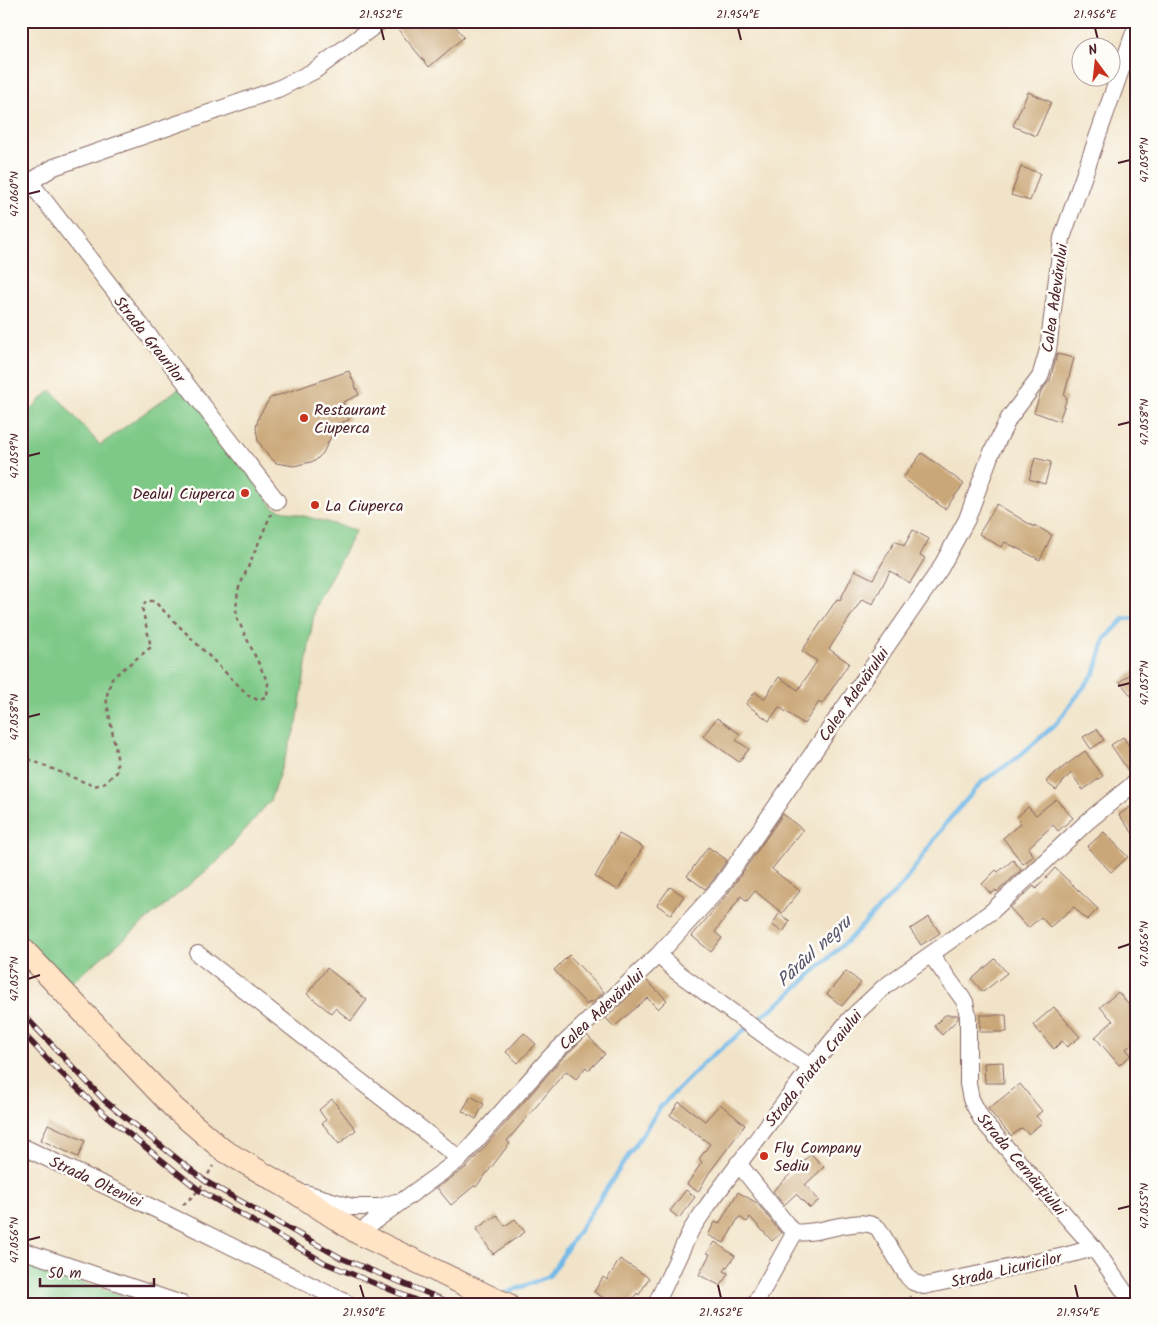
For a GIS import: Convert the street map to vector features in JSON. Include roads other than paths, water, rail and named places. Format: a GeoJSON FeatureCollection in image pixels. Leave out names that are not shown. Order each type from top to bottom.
{"type":"FeatureCollection","features":[{"type":"Feature","properties":{"kind":"main road"},"geometry":{"type":"LineString","coordinates":[[21,947],[174,1108],[223,1150],[288,1188],[358,1233],[507,1304]]}},
{"type":"Feature","properties":{"kind":"street"},"geometry":{"type":"LineString","coordinates":[[26,180],[54,167],[278,89],[314,71],[382,21]]}},
{"type":"Feature","properties":{"kind":"street","name":"Calea Adevărului"},"geometry":{"type":"LineString","coordinates":[[358,1233],[460,1159],[551,1056],[658,955],[721,886],[940,569],[967,519],[997,441],[1009,418],[1040,377],[1048,350],[1062,238],[1137,24]]}},
{"type":"Feature","properties":{"kind":"street","name":"Strada Graurilor"},"geometry":{"type":"LineString","coordinates":[[26,180],[277,501]]}},
{"type":"Feature","properties":{"kind":"street","name":"Strada Piatra Craiului"},"geometry":{"type":"LineString","coordinates":[[656,1304],[691,1230],[738,1162],[850,1019],[884,987],[991,912],[1088,821],[1137,781]]}},
{"type":"Feature","properties":{"kind":"street"},"geometry":{"type":"LineString","coordinates":[[198,954],[460,1159]]}},
{"type":"Feature","properties":{"kind":"street"},"geometry":{"type":"LineString","coordinates":[[658,955],[677,972],[811,1067]]}},
{"type":"Feature","properties":{"kind":"street","name":"Strada Cernăuțiului"},"geometry":{"type":"LineString","coordinates":[[931,955],[965,1002],[968,1016],[968,1084],[971,1099],[982,1120],[1094,1248],[1133,1304]]}},
{"type":"Feature","properties":{"kind":"street","name":"Strada Olteniei"},"geometry":{"type":"LineString","coordinates":[[21,1146],[170,1216],[348,1304]]}},
{"type":"Feature","properties":{"kind":"street"},"geometry":{"type":"LineString","coordinates":[[738,1162],[794,1232],[756,1304]]}},
{"type":"Feature","properties":{"kind":"street"},"geometry":{"type":"LineString","coordinates":[[288,1188],[352,1207],[380,1207],[403,1200]]}},
{"type":"Feature","properties":{"kind":"street","name":"Strada Licuricilor"},"geometry":{"type":"LineString","coordinates":[[794,1232],[809,1233],[859,1222],[873,1224],[878,1228],[908,1277],[918,1285],[924,1286],[1094,1248]]}},
{"type":"Feature","properties":{"kind":"street"},"geometry":{"type":"LineString","coordinates":[[21,1250],[182,1304]]}},
{"type":"Feature","properties":{"kind":"waterway","name":"Pârâul negru"},"geometry":{"type":"LineString","coordinates":[[754,1022],[784,999],[849,939],[903,884],[946,823],[983,781],[1017,758],[1056,724],[1095,672],[1105,639],[1124,619],[1137,618]]}},
{"type":"Feature","properties":{"kind":"waterway","name":"Pârâul negru"},"geometry":{"type":"LineString","coordinates":[[504,1294],[549,1276],[661,1106],[707,1060],[748,1027]]}},
{"type":"Feature","properties":{"kind":"railway"},"geometry":{"type":"LineString","coordinates":[[21,1012],[105,1101],[205,1181],[341,1258],[454,1304]]}},
{"type":"Feature","properties":{"kind":"railway"},"geometry":{"type":"LineString","coordinates":[[21,1031],[104,1114],[199,1190],[325,1263],[425,1304]]}},
{"type":"Feature","properties":{"kind":"place","name":"Restaurant Ciuperca"},"geometry":{"type":"Point","coordinates":[304,418]}},
{"type":"Feature","properties":{"kind":"place","name":"Dealul Ciuperca"},"geometry":{"type":"Point","coordinates":[245,493]}},
{"type":"Feature","properties":{"kind":"place","name":"La Ciuperca"},"geometry":{"type":"Point","coordinates":[315,505]}},
{"type":"Feature","properties":{"kind":"place","name":"Fly Company Sediu"},"geometry":{"type":"Point","coordinates":[764,1156]}}]}
